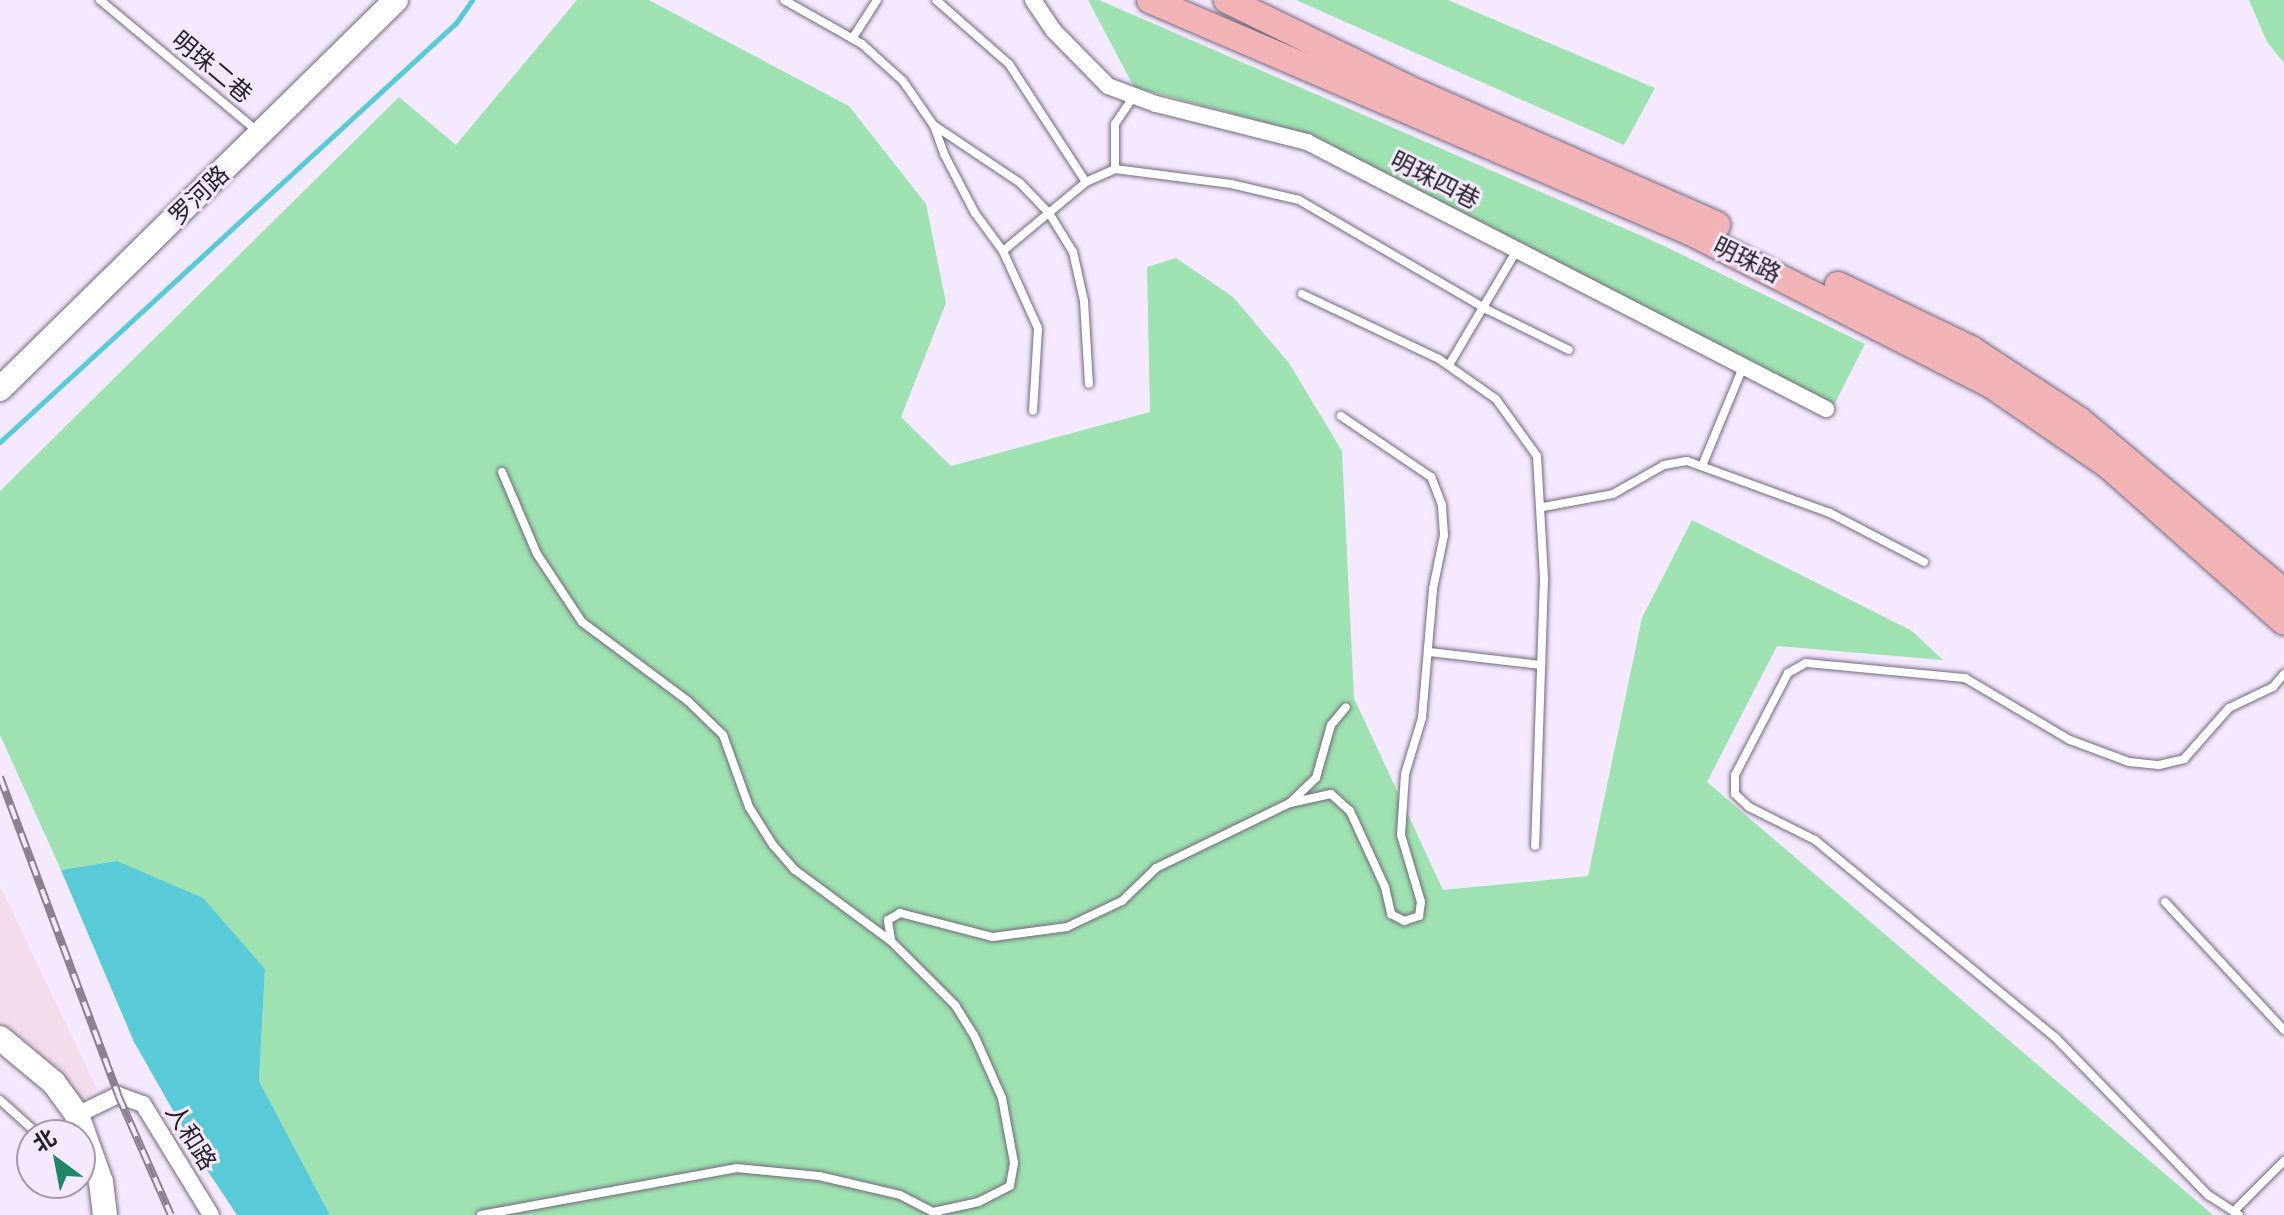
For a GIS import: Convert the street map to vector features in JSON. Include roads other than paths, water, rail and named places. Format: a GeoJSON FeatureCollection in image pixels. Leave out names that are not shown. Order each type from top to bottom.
{"type":"FeatureCollection","features":[{"type":"Feature","properties":{"kind":"main road","name":"罗河路"},"geometry":{"type":"LineString","coordinates":[[0,389],[396,0]]}},
{"type":"Feature","properties":{"kind":"main road","name":"明珠路"},"geometry":{"type":"LineString","coordinates":[[1150,0],[1690,232],[1993,386],[2109,466],[2284,622]]}},
{"type":"Feature","properties":{"kind":"main road","name":"明珠路"},"geometry":{"type":"LineString","coordinates":[[1227,0],[1418,93],[1680,208],[1971,349],[2079,420],[2284,592]]}},
{"type":"Feature","properties":{"kind":"main road"},"geometry":{"type":"LineString","coordinates":[[0,1038],[54,1083],[77,1115],[101,1182],[105,1215]]}},
{"type":"Feature","properties":{"kind":"street","name":"明珠四巷"},"geometry":{"type":"LineString","coordinates":[[1033,0],[1088,69],[1108,86],[1307,142],[1826,409]]}},
{"type":"Feature","properties":{"kind":"street","name":"人和路"},"geometry":{"type":"LineString","coordinates":[[77,1115],[118,1095],[143,1104],[211,1215]]}},
{"type":"Feature","properties":{"kind":"lane","name":"明珠二巷"},"geometry":{"type":"LineString","coordinates":[[100,0],[261,134]]}},
{"type":"Feature","properties":{"kind":"lane"},"geometry":{"type":"LineString","coordinates":[[784,0],[852,39],[903,81],[934,126],[975,213],[1003,251],[1038,328],[1033,411]]}},
{"type":"Feature","properties":{"kind":"lane"},"geometry":{"type":"LineString","coordinates":[[852,39],[877,0]]}},
{"type":"Feature","properties":{"kind":"lane"},"geometry":{"type":"LineString","coordinates":[[936,0],[1009,64],[1086,182]]}},
{"type":"Feature","properties":{"kind":"lane"},"geometry":{"type":"LineString","coordinates":[[1115,169],[1115,124],[1134,95]]}},
{"type":"Feature","properties":{"kind":"lane"},"geometry":{"type":"LineString","coordinates":[[934,126],[1020,183],[1049,213],[1073,252],[1079,276],[1089,384]]}},
{"type":"Feature","properties":{"kind":"lane"},"geometry":{"type":"LineString","coordinates":[[1003,251],[1086,182],[1115,169],[1163,172],[1299,200],[1483,307],[1569,350]]}},
{"type":"Feature","properties":{"kind":"lane"},"geometry":{"type":"LineString","coordinates":[[1449,365],[1517,250]]}},
{"type":"Feature","properties":{"kind":"lane"},"geometry":{"type":"LineString","coordinates":[[1302,294],[1449,365],[1496,399],[1537,456],[1543,507],[1535,846]]}},
{"type":"Feature","properties":{"kind":"lane"},"geometry":{"type":"LineString","coordinates":[[1702,466],[1744,366]]}},
{"type":"Feature","properties":{"kind":"lane"},"geometry":{"type":"LineString","coordinates":[[891,941],[888,920],[900,913],[993,937],[1067,927],[1122,901],[1166,862],[1290,803],[1331,794],[1350,811],[1385,887],[1391,914],[1404,921],[1419,916],[1421,902],[1401,835],[1405,774],[1422,718],[1444,535],[1442,505],[1431,477],[1341,416]]}},
{"type":"Feature","properties":{"kind":"lane"},"geometry":{"type":"LineString","coordinates":[[1543,507],[1613,494],[1664,465],[1687,461],[1830,513],[1924,562]]}},
{"type":"Feature","properties":{"kind":"lane"},"geometry":{"type":"LineString","coordinates":[[481,1215],[736,1168],[819,1176],[900,1195],[936,1213],[979,1202],[1010,1186],[1014,1163],[1002,1098],[974,1035],[955,1005],[891,941],[795,870],[773,845],[749,807],[723,735],[688,701],[582,622],[537,554],[502,472]]}},
{"type":"Feature","properties":{"kind":"lane"},"geometry":{"type":"LineString","coordinates":[[1429,652],[1541,665]]}},
{"type":"Feature","properties":{"kind":"lane"},"geometry":{"type":"LineString","coordinates":[[2284,674],[2273,687],[2229,708],[2184,759],[2159,765],[2129,762],[2070,740],[1965,678],[1827,661],[1806,663],[1788,673],[1735,775],[1735,794],[1749,807],[1815,840],[2056,1038],[2208,1195],[2236,1213],[2284,1161]]}},
{"type":"Feature","properties":{"kind":"lane"},"geometry":{"type":"LineString","coordinates":[[1290,803],[1316,778],[1331,725],[1346,707]]}},
{"type":"Feature","properties":{"kind":"lane"},"geometry":{"type":"LineString","coordinates":[[2165,902],[2284,1030]]}},
{"type":"Feature","properties":{"kind":"lane"},"geometry":{"type":"LineString","coordinates":[[0,1100],[21,1119]]}},
{"type":"Feature","properties":{"kind":"lane"},"geometry":{"type":"LineString","coordinates":[[96,1179],[101,1182]]}},
{"type":"Feature","properties":{"kind":"water"},"geometry":{"type":"Polygon","coordinates":[[[117,861],[203,898],[265,969],[259,1081],[330,1215],[237,1215],[207,1170],[134,1042],[61,870],[117,861]]]}},
{"type":"Feature","properties":{"kind":"waterway"},"geometry":{"type":"LineString","coordinates":[[0,442],[456,23],[472,0]]}},
{"type":"Feature","properties":{"kind":"railway"},"geometry":{"type":"LineString","coordinates":[[0,777],[118,1095],[171,1215]]}}]}
